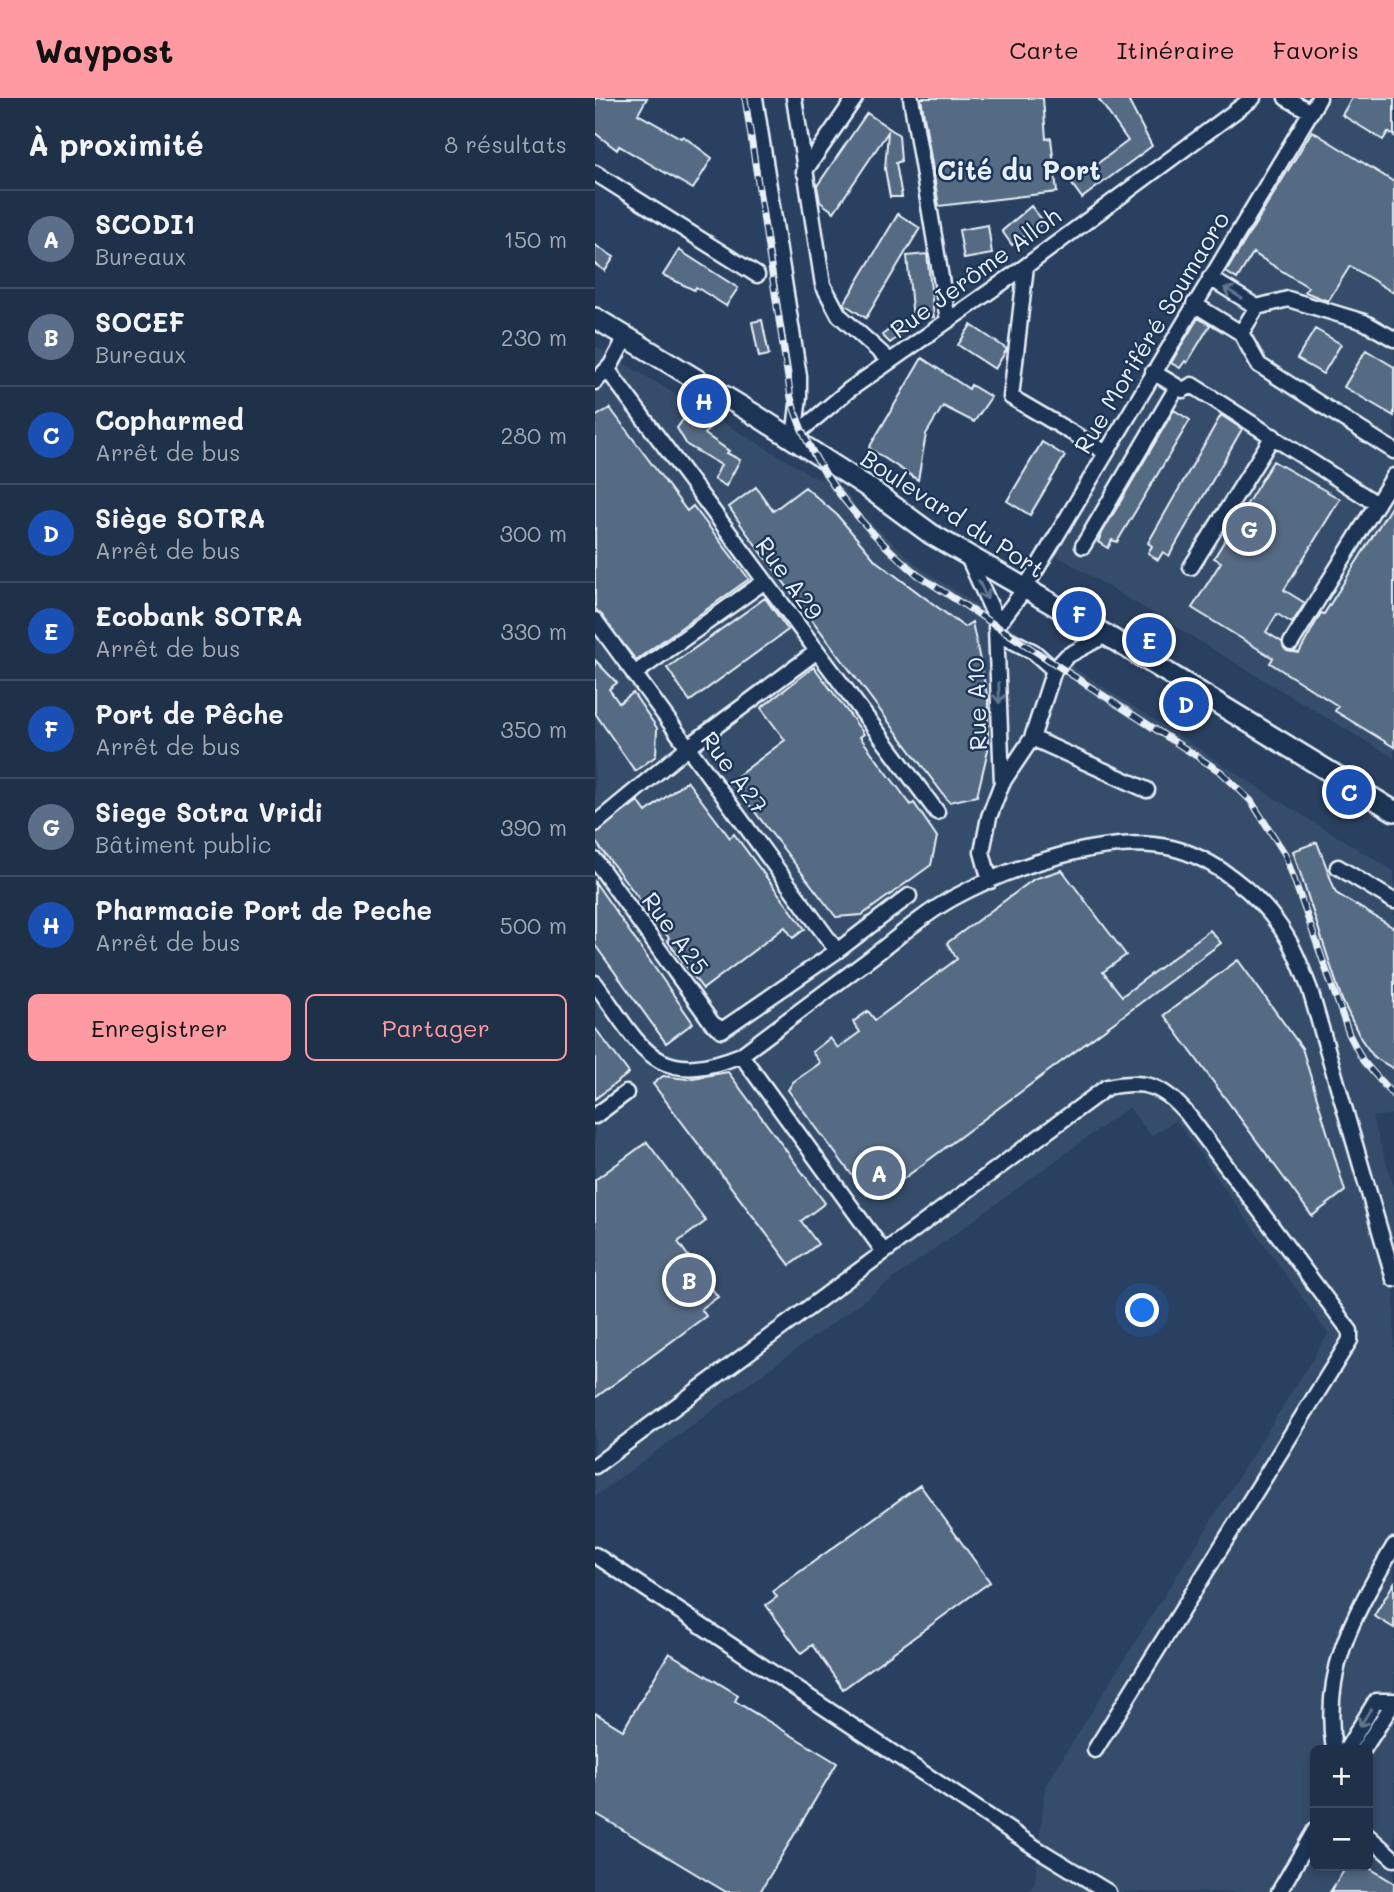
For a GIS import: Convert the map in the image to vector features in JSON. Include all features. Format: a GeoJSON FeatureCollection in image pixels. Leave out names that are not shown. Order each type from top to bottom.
{"type":"FeatureCollection","features":[{"type":"Feature","properties":{"kind":"main road","name":"Boulevard du Port"},"geometry":{"type":"LineString","coordinates":[[595,318],[794,438],[968,557],[1106,635],[1394,811]]}},
{"type":"Feature","properties":{"kind":"street"},"geometry":{"type":"LineString","coordinates":[[755,98],[799,376],[794,438]]}},
{"type":"Feature","properties":{"kind":"street"},"geometry":{"type":"LineString","coordinates":[[794,98],[823,285],[830,303],[890,361]]}},
{"type":"Feature","properties":{"kind":"street"},"geometry":{"type":"LineString","coordinates":[[804,172],[855,98]]}},
{"type":"Feature","properties":{"kind":"street"},"geometry":{"type":"LineString","coordinates":[[911,98],[948,320]]}},
{"type":"Feature","properties":{"kind":"street","name":"Rue Jerôme Alloh"},"geometry":{"type":"LineString","coordinates":[[794,438],[890,361],[1026,266],[1253,98]]}},
{"type":"Feature","properties":{"kind":"street"},"geometry":{"type":"LineString","coordinates":[[1286,98],[1311,112]]}},
{"type":"Feature","properties":{"kind":"street","name":"Rue Moriféré Soumaoro"},"geometry":{"type":"LineString","coordinates":[[1024,590],[1319,98]]}},
{"type":"Feature","properties":{"kind":"street"},"geometry":{"type":"LineString","coordinates":[[595,173],[757,275]]}},
{"type":"Feature","properties":{"kind":"street"},"geometry":{"type":"LineString","coordinates":[[1026,266],[1011,397],[1105,453]]}},
{"type":"Feature","properties":{"kind":"street"},"geometry":{"type":"LineString","coordinates":[[1210,278],[1257,307]]}},
{"type":"Feature","properties":{"kind":"street"},"geometry":{"type":"LineString","coordinates":[[1241,333],[1257,307],[1288,299],[1364,322],[1394,339]]}},
{"type":"Feature","properties":{"kind":"street"},"geometry":{"type":"LineString","coordinates":[[1194,304],[1241,333],[1259,365],[1394,451]]}},
{"type":"Feature","properties":{"kind":"street"},"geometry":{"type":"LineString","coordinates":[[595,382],[607,369],[626,337]]}},
{"type":"Feature","properties":{"kind":"street","name":"Rue A29"},"geometry":{"type":"LineString","coordinates":[[607,369],[937,812]]}},
{"type":"Feature","properties":{"kind":"street"},"geometry":{"type":"LineString","coordinates":[[1153,372],[1184,390],[1192,385],[1377,504]]}},
{"type":"Feature","properties":{"kind":"street"},"geometry":{"type":"LineString","coordinates":[[1083,545],[1177,387]]}},
{"type":"Feature","properties":{"kind":"street"},"geometry":{"type":"LineString","coordinates":[[1191,567],[1273,436]]}},
{"type":"Feature","properties":{"kind":"street"},"geometry":{"type":"LineString","coordinates":[[1291,643],[1394,476]]}},
{"type":"Feature","properties":{"kind":"street","name":"Rue A10"},"geometry":{"type":"LineString","coordinates":[[968,557],[997,628],[1002,783]]}},
{"type":"Feature","properties":{"kind":"street"},"geometry":{"type":"LineString","coordinates":[[634,674],[765,581]]}},
{"type":"Feature","properties":{"kind":"street","name":"Rue A10"},"geometry":{"type":"LineString","coordinates":[[997,628],[1024,590]]}},
{"type":"Feature","properties":{"kind":"street","name":"Rue A27"},"geometry":{"type":"LineString","coordinates":[[595,620],[837,951]]}},
{"type":"Feature","properties":{"kind":"street"},"geometry":{"type":"LineString","coordinates":[[997,628],[1034,652],[1054,670],[1067,656],[1106,635]]}},
{"type":"Feature","properties":{"kind":"street"},"geometry":{"type":"LineString","coordinates":[[595,824],[688,747],[816,652]]}},
{"type":"Feature","properties":{"kind":"street","name":"Rue A10"},"geometry":{"type":"LineString","coordinates":[[990,881],[982,852],[983,836],[1002,783],[1032,738],[1054,670]]}},
{"type":"Feature","properties":{"kind":"street"},"geometry":{"type":"LineString","coordinates":[[1032,738],[1147,790]]}},
{"type":"Feature","properties":{"kind":"street"},"geometry":{"type":"LineString","coordinates":[[595,983],[636,1038],[660,1062],[692,1070],[716,1065],[741,1055],[953,898],[990,881],[1060,856],[1100,848],[1138,845],[1172,848],[1205,861],[1258,901],[1281,928],[1310,990],[1394,1279]]}},
{"type":"Feature","properties":{"kind":"street","name":"Rue A25"},"geometry":{"type":"LineString","coordinates":[[595,860],[712,1023],[722,1030],[837,951]]}},
{"type":"Feature","properties":{"kind":"street"},"geometry":{"type":"LineString","coordinates":[[1338,867],[1394,901]]}},
{"type":"Feature","properties":{"kind":"street"},"geometry":{"type":"LineString","coordinates":[[837,951],[909,896]]}},
{"type":"Feature","properties":{"kind":"street"},"geometry":{"type":"LineString","coordinates":[[741,1055],[884,1252]]}},
{"type":"Feature","properties":{"kind":"street"},"geometry":{"type":"LineString","coordinates":[[595,1466],[1107,1087],[1130,1082],[1149,1084],[1172,1098],[1188,1115],[1350,1331],[1350,1340],[1095,1750]]}},
{"type":"Feature","properties":{"kind":"street"},"geometry":{"type":"LineString","coordinates":[[595,1116],[626,1093]]}},
{"type":"Feature","properties":{"kind":"street"},"geometry":{"type":"LineString","coordinates":[[1333,1745],[1331,1694],[1337,1656],[1351,1620],[1394,1546]]}},
{"type":"Feature","properties":{"kind":"street"},"geometry":{"type":"LineString","coordinates":[[595,1555],[1036,1848],[1108,1892]]}},
{"type":"Feature","properties":{"kind":"street"},"geometry":{"type":"LineString","coordinates":[[1349,1745],[1376,1701],[1394,1701]]}},
{"type":"Feature","properties":{"kind":"street"},"geometry":{"type":"LineString","coordinates":[[1366,1745],[1394,1701]]}},
{"type":"Feature","properties":{"kind":"street"},"geometry":{"type":"LineString","coordinates":[[1279,1892],[1310,1839]]}},
{"type":"Feature","properties":{"kind":"street"},"geometry":{"type":"LineString","coordinates":[[1373,1840],[1394,1859]]}},
{"type":"Feature","properties":{"kind":"shaded area"},"geometry":{"type":"Polygon","coordinates":[[[1328,98],[1394,98],[1394,758],[1054,554],[1328,98]]]}},
{"type":"Feature","properties":{"kind":"shaded area"},"geometry":{"type":"Polygon","coordinates":[[[595,346],[811,475],[843,488],[861,514],[922,569],[1279,801],[1394,871],[1394,1114],[1372,1117],[1394,1187],[1394,1892],[1029,1892],[1035,1882],[1045,1786],[1328,1334],[1176,1120],[1151,1136],[1129,1107],[595,1496],[595,346]]]}},
{"type":"Feature","properties":{"kind":"building"},"geometry":{"type":"Polygon","coordinates":[[[595,98],[647,98],[638,114],[681,138],[683,136],[712,158],[693,189],[619,146],[617,150],[595,133],[595,98]]]}},
{"type":"Feature","properties":{"kind":"building"},"geometry":{"type":"Polygon","coordinates":[[[921,98],[1043,98],[1046,139],[1051,138],[1057,192],[939,206],[921,98]]]}},
{"type":"Feature","properties":{"kind":"building"},"geometry":{"type":"Polygon","coordinates":[[[1098,98],[1127,98],[1152,146],[1082,198],[1071,183],[1128,141],[1098,98]]]}},
{"type":"Feature","properties":{"kind":"building"},"geometry":{"type":"Polygon","coordinates":[[[1352,98],[1394,98],[1394,136],[1388,132],[1383,140],[1342,115],[1352,98]]]}},
{"type":"Feature","properties":{"kind":"building"},"geometry":{"type":"Polygon","coordinates":[[[867,113],[899,135],[901,161],[896,163],[902,197],[890,197],[885,169],[888,132],[834,212],[820,202],[817,186],[867,113]]]}},
{"type":"Feature","properties":{"kind":"building"},"geometry":{"type":"Polygon","coordinates":[[[1312,131],[1394,182],[1394,293],[1350,266],[1328,301],[1305,292],[1308,287],[1253,253],[1237,279],[1226,272],[1312,131]]]}},
{"type":"Feature","properties":{"kind":"building"},"geometry":{"type":"Polygon","coordinates":[[[1031,206],[1044,222],[1012,245],[1002,231],[1031,206]]]}},
{"type":"Feature","properties":{"kind":"building"},"geometry":{"type":"Polygon","coordinates":[[[898,214],[920,228],[866,318],[844,304],[898,214]]]}},
{"type":"Feature","properties":{"kind":"building"},"geometry":{"type":"Polygon","coordinates":[[[988,225],[992,254],[964,259],[959,230],[988,225]]]}},
{"type":"Feature","properties":{"kind":"building"},"geometry":{"type":"Polygon","coordinates":[[[595,245],[614,257],[605,271],[595,264],[595,245]]]}},
{"type":"Feature","properties":{"kind":"building"},"geometry":{"type":"Polygon","coordinates":[[[679,250],[738,288],[726,306],[696,287],[694,290],[663,275],[679,250]]]}},
{"type":"Feature","properties":{"kind":"building"},"geometry":{"type":"Polygon","coordinates":[[[927,254],[934,317],[913,319],[907,256],[927,254]]]}},
{"type":"Feature","properties":{"kind":"building"},"geometry":{"type":"Polygon","coordinates":[[[1198,318],[1210,325],[1187,363],[1185,361],[1180,368],[1171,363],[1198,318]]]}},
{"type":"Feature","properties":{"kind":"building"},"geometry":{"type":"Polygon","coordinates":[[[762,320],[769,355],[759,357],[752,322],[762,320]]]}},
{"type":"Feature","properties":{"kind":"building"},"geometry":{"type":"Polygon","coordinates":[[[902,320],[910,328],[890,343],[882,335],[902,320]]]}},
{"type":"Feature","properties":{"kind":"building"},"geometry":{"type":"Polygon","coordinates":[[[971,325],[1007,349],[995,369],[958,345],[971,325]]]}},
{"type":"Feature","properties":{"kind":"building"},"geometry":{"type":"Polygon","coordinates":[[[1315,329],[1341,344],[1323,374],[1297,359],[1315,329]]]}},
{"type":"Feature","properties":{"kind":"building"},"geometry":{"type":"Polygon","coordinates":[[[1366,350],[1394,367],[1394,416],[1344,387],[1366,350]]]}},
{"type":"Feature","properties":{"kind":"building"},"geometry":{"type":"Polygon","coordinates":[[[922,358],[969,389],[971,385],[991,397],[974,422],[943,406],[926,434],[918,480],[869,448],[922,358]]]}},
{"type":"Feature","properties":{"kind":"building"},"geometry":{"type":"Polygon","coordinates":[[[610,408],[687,511],[693,506],[749,579],[636,660],[595,608],[595,417],[610,408]]]}},
{"type":"Feature","properties":{"kind":"building"},"geometry":{"type":"Polygon","coordinates":[[[1174,410],[1190,420],[1117,542],[1112,540],[1108,548],[1098,542],[1102,533],[1174,410]]]}},
{"type":"Feature","properties":{"kind":"building"},"geometry":{"type":"Polygon","coordinates":[[[687,414],[709,428],[705,434],[729,451],[727,453],[740,460],[726,486],[714,479],[721,465],[687,445],[677,428],[687,414]]]}},
{"type":"Feature","properties":{"kind":"building"},"geometry":{"type":"Polygon","coordinates":[[[1221,415],[1242,429],[1169,556],[1163,552],[1158,560],[1148,553],[1152,546],[1148,543],[1221,415]]]}},
{"type":"Feature","properties":{"kind":"building"},"geometry":{"type":"Polygon","coordinates":[[[1042,442],[1065,456],[1030,515],[1007,501],[1042,442]]]}},
{"type":"Feature","properties":{"kind":"building"},"geometry":{"type":"Polygon","coordinates":[[[1273,461],[1340,499],[1284,590],[1305,603],[1292,623],[1277,614],[1266,632],[1282,642],[1287,651],[1299,653],[1321,613],[1324,614],[1394,502],[1394,747],[1335,711],[1338,706],[1270,663],[1273,658],[1192,608],[1221,562],[1214,558],[1273,461]]]}},
{"type":"Feature","properties":{"kind":"building"},"geometry":{"type":"Polygon","coordinates":[[[756,487],[773,511],[805,487],[837,515],[876,561],[964,627],[972,622],[988,699],[988,750],[977,796],[949,802],[746,532],[729,507],[756,487]]]}},
{"type":"Feature","properties":{"kind":"building"},"geometry":{"type":"Polygon","coordinates":[[[765,598],[788,630],[690,701],[667,668],[765,598]]]}},
{"type":"Feature","properties":{"kind":"building"},"geometry":{"type":"Polygon","coordinates":[[[595,660],[617,683],[609,689],[619,703],[633,693],[657,728],[656,756],[635,771],[595,713],[595,660]]]}},
{"type":"Feature","properties":{"kind":"building"},"geometry":{"type":"Polygon","coordinates":[[[814,667],[864,734],[860,737],[911,805],[914,803],[937,837],[931,865],[862,915],[836,917],[731,781],[785,740],[761,708],[814,667]]]}},
{"type":"Feature","properties":{"kind":"building"},"geometry":{"type":"Polygon","coordinates":[[[687,781],[730,838],[734,834],[805,929],[793,938],[785,927],[703,989],[667,940],[669,938],[595,841],[595,833],[638,801],[646,812],[687,781]]]}},
{"type":"Feature","properties":{"kind":"building"},"geometry":{"type":"Polygon","coordinates":[[[1317,842],[1336,893],[1394,928],[1394,1069],[1374,1057],[1361,1039],[1342,1000],[1293,851],[1317,842]]]}},
{"type":"Feature","properties":{"kind":"building"},"geometry":{"type":"Polygon","coordinates":[[[1062,870],[1126,955],[1103,972],[1122,996],[1210,930],[1221,943],[883,1194],[867,1195],[788,1090],[793,1082],[820,1063],[812,1052],[830,1038],[838,1048],[860,1032],[853,1022],[868,1011],[875,1020],[957,959],[947,943],[1034,879],[1062,870]]]}},
{"type":"Feature","properties":{"kind":"building"},"geometry":{"type":"Polygon","coordinates":[[[595,882],[693,1023],[666,1043],[595,945],[595,882]]]}},
{"type":"Feature","properties":{"kind":"building"},"geometry":{"type":"Polygon","coordinates":[[[1238,960],[1302,1048],[1345,1191],[1312,1216],[1164,1015],[1238,960]]]}},
{"type":"Feature","properties":{"kind":"building"},"geometry":{"type":"Polygon","coordinates":[[[595,1028],[629,1073],[595,1099],[595,1028]]]}},
{"type":"Feature","properties":{"kind":"building"},"geometry":{"type":"Polygon","coordinates":[[[728,1072],[825,1203],[801,1221],[818,1244],[790,1265],[653,1084],[663,1076],[687,1079],[728,1072]]]}},
{"type":"Feature","properties":{"kind":"building"},"geometry":{"type":"Polygon","coordinates":[[[647,1142],[706,1221],[678,1242],[718,1297],[701,1309],[706,1316],[595,1398],[595,1180],[647,1142]]]}},
{"type":"Feature","properties":{"kind":"building"},"geometry":{"type":"Polygon","coordinates":[[[920,1485],[990,1582],[843,1689],[812,1645],[801,1653],[766,1605],[777,1597],[773,1591],[920,1485]]]}},
{"type":"Feature","properties":{"kind":"building"},"geometry":{"type":"Polygon","coordinates":[[[1394,1583],[1394,1628],[1374,1616],[1394,1583]]]}},
{"type":"Feature","properties":{"kind":"building"},"geometry":{"type":"Polygon","coordinates":[[[669,1653],[738,1695],[735,1701],[837,1763],[760,1892],[726,1892],[595,1813],[595,1713],[623,1730],[669,1653]]]}},
{"type":"Feature","properties":{"kind":"building"},"geometry":{"type":"Polygon","coordinates":[[[1373,1870],[1394,1883],[1394,1892],[1330,1892],[1344,1871],[1373,1870]]]}},
{"type":"Feature","properties":{"kind":"railway"},"geometry":{"type":"LineString","coordinates":[[745,98],[791,398],[811,449],[825,473],[859,518],[918,575],[1221,772],[1251,801],[1285,854],[1349,1034],[1363,1061],[1394,1096]]}},
{"type":"Feature","properties":{"kind":"place","name":"Pharmacie Port de Peche"},"geometry":{"type":"Point","coordinates":[704,401]}},
{"type":"Feature","properties":{"kind":"place","name":"Siege Sotra Vridi"},"geometry":{"type":"Point","coordinates":[1249,529]}},
{"type":"Feature","properties":{"kind":"place","name":"Port de Pêche"},"geometry":{"type":"Point","coordinates":[1079,614]}},
{"type":"Feature","properties":{"kind":"place","name":"Ecobank SOTRA"},"geometry":{"type":"Point","coordinates":[1149,640]}},
{"type":"Feature","properties":{"kind":"place","name":"Siège SOTRA"},"geometry":{"type":"Point","coordinates":[1186,704]}},
{"type":"Feature","properties":{"kind":"place","name":"Copharmed"},"geometry":{"type":"Point","coordinates":[1349,792]}},
{"type":"Feature","properties":{"kind":"place","name":"SCODI1"},"geometry":{"type":"Point","coordinates":[879,1173]}},
{"type":"Feature","properties":{"kind":"place","name":"SOCEF"},"geometry":{"type":"Point","coordinates":[689,1280]}},
{"type":"Feature","properties":{"kind":"district","name":"Cité du Port"},"geometry":{"type":"Point","coordinates":[1019,170]}}]}
